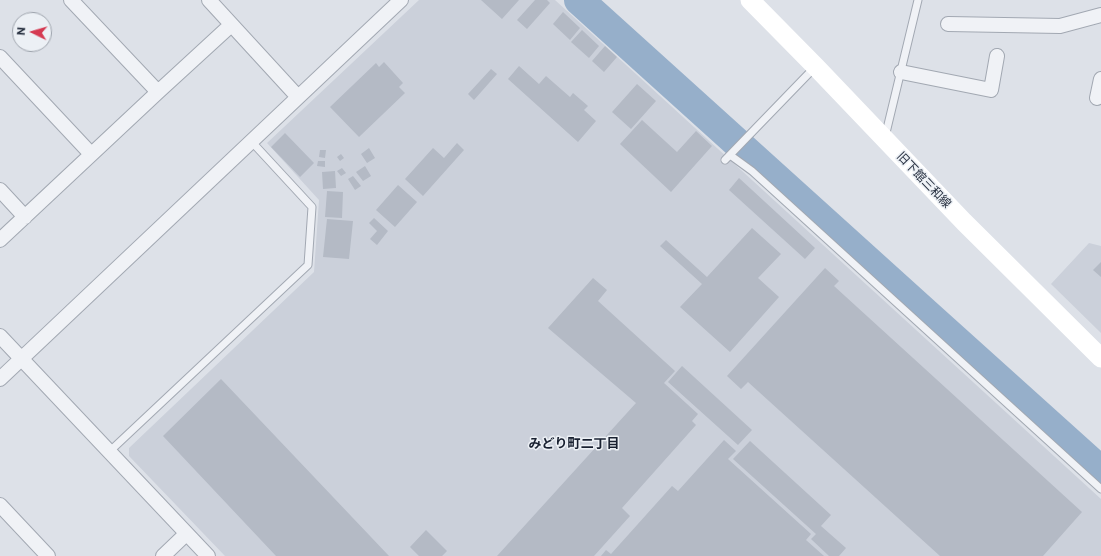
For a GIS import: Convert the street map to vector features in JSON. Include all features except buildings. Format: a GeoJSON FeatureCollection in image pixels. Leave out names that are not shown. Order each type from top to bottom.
{"type":"FeatureCollection","features":[{"type":"Feature","properties":{"kind":"street"},"geometry":{"type":"LineString","coordinates":[[71,0],[158,92]]}},
{"type":"Feature","properties":{"kind":"street"},"geometry":{"type":"LineString","coordinates":[[209,0],[298,97]]}},
{"type":"Feature","properties":{"kind":"street"},"geometry":{"type":"LineString","coordinates":[[0,379],[401,0]]}},
{"type":"Feature","properties":{"kind":"street","name":"旧下館三和線"},"geometry":{"type":"LineString","coordinates":[[750,0],[964,222],[1101,358]]}},
{"type":"Feature","properties":{"kind":"street"},"geometry":{"type":"LineString","coordinates":[[948,24],[1060,26],[1101,15]]}},
{"type":"Feature","properties":{"kind":"street"},"geometry":{"type":"LineString","coordinates":[[0,240],[91,154],[232,25]]}},
{"type":"Feature","properties":{"kind":"street"},"geometry":{"type":"LineString","coordinates":[[901,72],[991,90],[997,56]]}},
{"type":"Feature","properties":{"kind":"street"},"geometry":{"type":"LineString","coordinates":[[0,57],[91,154]]}},
{"type":"Feature","properties":{"kind":"street"},"geometry":{"type":"LineString","coordinates":[[1097,98],[1101,79]]}},
{"type":"Feature","properties":{"kind":"street"},"geometry":{"type":"LineString","coordinates":[[0,190],[25,217]]}},
{"type":"Feature","properties":{"kind":"street"},"geometry":{"type":"LineString","coordinates":[[0,336],[208,556]]}},
{"type":"Feature","properties":{"kind":"street"},"geometry":{"type":"LineString","coordinates":[[0,505],[48,556]]}},
{"type":"Feature","properties":{"kind":"street"},"geometry":{"type":"LineString","coordinates":[[163,556],[186,534]]}},
{"type":"Feature","properties":{"kind":"lane"},"geometry":{"type":"LineString","coordinates":[[885,139],[918,0]]}},
{"type":"Feature","properties":{"kind":"lane"},"geometry":{"type":"LineString","coordinates":[[816,67],[730,155],[752,171],[1101,489]]}},
{"type":"Feature","properties":{"kind":"lane"},"geometry":{"type":"LineString","coordinates":[[109,452],[308,266],[312,207],[252,141]]}},
{"type":"Feature","properties":{"kind":"shaded area"},"geometry":{"type":"Polygon","coordinates":[[[419,0],[555,0],[1101,499],[1101,556],[225,556],[129,456],[129,448],[314,272],[319,200],[267,143],[419,0]]]}},
{"type":"Feature","properties":{"kind":"shaded area"},"geometry":{"type":"Polygon","coordinates":[[[1089,243],[1101,246],[1101,333],[1051,284],[1089,243]]]}},
{"type":"Feature","properties":{"kind":"waterway"},"geometry":{"type":"LineString","coordinates":[[579,0],[1101,471]]}},
{"type":"Feature","properties":{"kind":"district","name":"みどり町二丁目"},"geometry":{"type":"Point","coordinates":[574,444]}}]}
